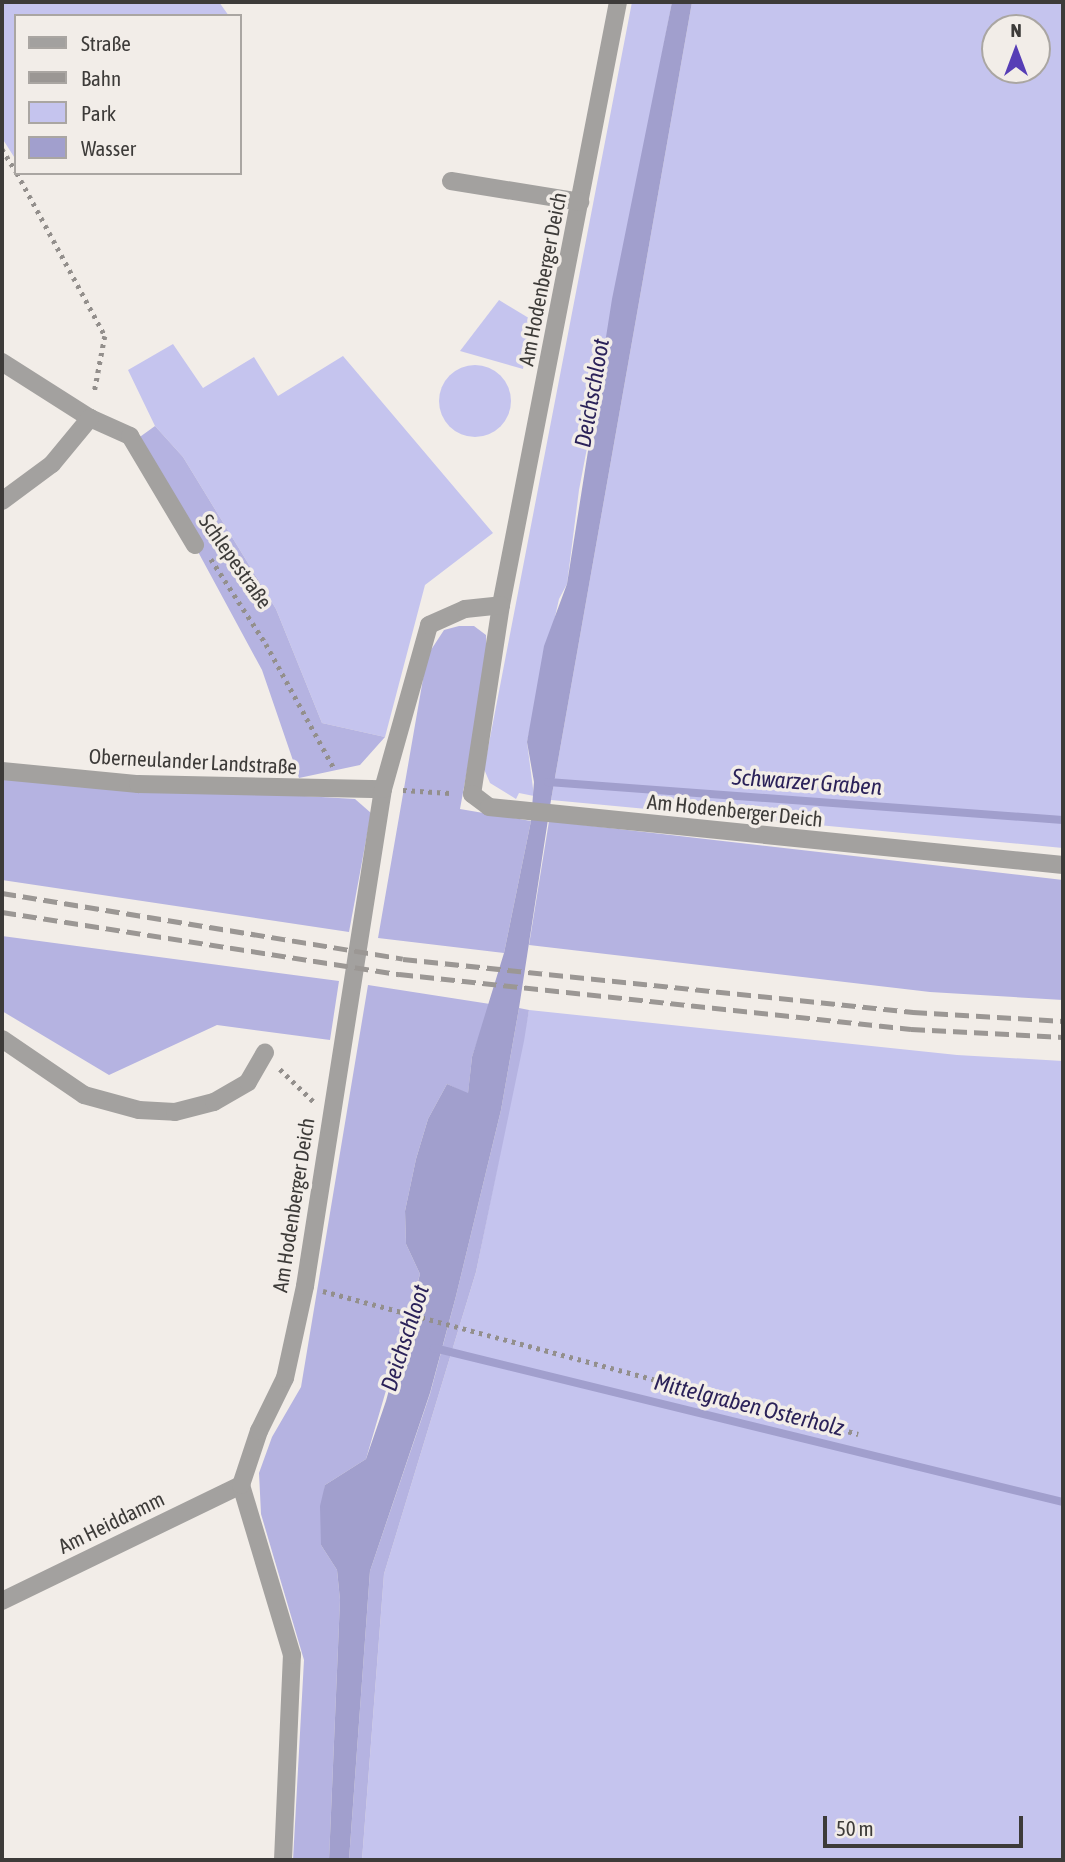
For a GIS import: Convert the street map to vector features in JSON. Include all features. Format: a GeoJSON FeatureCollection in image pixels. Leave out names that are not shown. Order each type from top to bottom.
{"type":"FeatureCollection","features":[{"type":"Feature","properties":{"kind":"street","name":"Am Hodenberger Deich"},"geometry":{"type":"LineString","coordinates":[[618,2],[501,605],[472,794],[489,807],[1063,864]]}},
{"type":"Feature","properties":{"kind":"street"},"geometry":{"type":"LineString","coordinates":[[450,181],[580,202]]}},
{"type":"Feature","properties":{"kind":"street","name":"Schlepestraße"},"geometry":{"type":"LineString","coordinates":[[2,362],[90,418],[130,436],[195,545]]}},
{"type":"Feature","properties":{"kind":"street"},"geometry":{"type":"LineString","coordinates":[[2,500],[51,464],[90,418]]}},
{"type":"Feature","properties":{"kind":"street","name":"Am Hodenberger Deich"},"geometry":{"type":"LineString","coordinates":[[241,1485],[259,1431],[285,1378],[305,1286],[383,789],[429,625],[465,609],[501,605]]}},
{"type":"Feature","properties":{"kind":"street","name":"Oberneulander Landstraße"},"geometry":{"type":"LineString","coordinates":[[2,771],[138,784],[383,789]]}},
{"type":"Feature","properties":{"kind":"street"},"geometry":{"type":"LineString","coordinates":[[2,1039],[84,1095],[151,1111],[175,1112],[214,1102],[248,1082],[265,1053]]}},
{"type":"Feature","properties":{"kind":"street"},"geometry":{"type":"LineString","coordinates":[[241,1485],[292,1655],[283,1860]]}},
{"type":"Feature","properties":{"kind":"street","name":"Am Heiddamm"},"geometry":{"type":"LineString","coordinates":[[2,1601],[241,1485]]}},
{"type":"Feature","properties":{"kind":"path"},"geometry":{"type":"LineString","coordinates":[[2,149],[14,168]]}},
{"type":"Feature","properties":{"kind":"path"},"geometry":{"type":"LineString","coordinates":[[18,175],[105,336],[90,418]]}},
{"type":"Feature","properties":{"kind":"path","name":"Schlepestraße"},"geometry":{"type":"LineString","coordinates":[[195,545],[205,550],[266,644],[344,789]]}},
{"type":"Feature","properties":{"kind":"path"},"geometry":{"type":"LineString","coordinates":[[383,789],[472,794]]}},
{"type":"Feature","properties":{"kind":"path"},"geometry":{"type":"LineString","coordinates":[[265,1053],[330,1116]]}},
{"type":"Feature","properties":{"kind":"path"},"geometry":{"type":"LineString","coordinates":[[305,1286],[858,1434]]}},
{"type":"Feature","properties":{"kind":"green space"},"geometry":{"type":"Polygon","coordinates":[[[2,2],[219,2],[228,14],[14,14],[14,157],[2,138],[2,2]]]}},
{"type":"Feature","properties":{"kind":"green space"},"geometry":{"type":"Polygon","coordinates":[[[632,2],[672,2],[579,490],[567,584],[559,599],[527,742],[534,796],[519,793],[516,799],[490,783],[484,769],[632,2]]]}},
{"type":"Feature","properties":{"kind":"green space"},"geometry":{"type":"Polygon","coordinates":[[[692,2],[1063,2],[1063,848],[551,800],[692,2]]]}},
{"type":"Feature","properties":{"kind":"green space"},"geometry":{"type":"Polygon","coordinates":[[[499,300],[532,320],[523,369],[460,351],[499,300]]]}},
{"type":"Feature","properties":{"kind":"green space"},"geometry":{"type":"Polygon","coordinates":[[[173,344],[203,388],[254,357],[278,396],[343,356],[493,533],[425,585],[385,737],[322,723],[276,609],[183,457],[155,426],[128,370],[173,344]]]}},
{"type":"Feature","properties":{"kind":"green space"},"geometry":{"type":"Polygon","coordinates":[[[482,365],[501,375],[509,387],[509,415],[501,427],[489,435],[468,437],[449,427],[441,415],[439,394],[449,375],[461,367],[482,365]]]}},
{"type":"Feature","properties":{"kind":"green space"},"geometry":{"type":"Polygon","coordinates":[[[529,1010],[957,1055],[1063,1061],[1063,1860],[362,1860],[384,1574],[476,1272],[529,1010]]]}},
{"type":"Feature","properties":{"kind":"shaded area"},"geometry":{"type":"Polygon","coordinates":[[[155,426],[183,457],[276,609],[322,723],[385,737],[360,765],[299,778],[262,670],[137,439],[155,426]]]}},
{"type":"Feature","properties":{"kind":"shaded area"},"geometry":{"type":"Polygon","coordinates":[[[474,626],[486,635],[487,661],[460,809],[531,821],[504,953],[378,938],[427,656],[444,630],[474,626]]]}},
{"type":"Feature","properties":{"kind":"shaded area"},"geometry":{"type":"Polygon","coordinates":[[[2,778],[355,799],[371,813],[349,932],[2,880],[2,778]]]}},
{"type":"Feature","properties":{"kind":"shaded area"},"geometry":{"type":"Polygon","coordinates":[[[549,821],[1063,880],[1063,1000],[930,992],[529,945],[549,821]]]}},
{"type":"Feature","properties":{"kind":"shaded area"},"geometry":{"type":"Polygon","coordinates":[[[2,936],[339,981],[330,1040],[217,1025],[109,1075],[2,1011],[2,936]]]}},
{"type":"Feature","properties":{"kind":"shaded area"},"geometry":{"type":"Polygon","coordinates":[[[368,985],[490,1004],[472,1057],[468,1094],[447,1084],[428,1119],[416,1159],[405,1211],[406,1244],[420,1274],[366,1459],[325,1485],[321,1545],[337,1570],[340,1600],[329,1860],[293,1860],[304,1660],[261,1514],[259,1473],[272,1437],[301,1387],[368,985]]]}},
{"type":"Feature","properties":{"kind":"shaded area"},"geometry":{"type":"Polygon","coordinates":[[[519,1008],[529,1010],[524,1041],[476,1272],[384,1574],[362,1860],[349,1860],[370,1571],[430,1394],[456,1296],[501,1110],[519,1008]]]}},
{"type":"Feature","properties":{"kind":"water","name":"Deichschloot"},"geometry":{"type":"Polygon","coordinates":[[[672,2],[692,2],[551,800],[501,1110],[430,1393],[370,1571],[349,1860],[329,1860],[340,1600],[337,1570],[321,1545],[320,1506],[325,1485],[366,1459],[386,1401],[420,1274],[406,1244],[405,1211],[416,1159],[428,1119],[447,1084],[468,1093],[472,1057],[504,953],[531,821],[534,782],[527,742],[544,646],[567,584],[612,299],[672,2]]]}},
{"type":"Feature","properties":{"kind":"waterway","name":"Schwarzer Graben"},"geometry":{"type":"LineString","coordinates":[[548,782],[1063,820]]}},
{"type":"Feature","properties":{"kind":"waterway","name":"Mittelgraben Osterholz"},"geometry":{"type":"LineString","coordinates":[[434,1348],[1063,1502]]}},
{"type":"Feature","properties":{"kind":"railway"},"geometry":{"type":"LineString","coordinates":[[2,893],[403,959],[913,1012],[1063,1021]]}},
{"type":"Feature","properties":{"kind":"railway"},"geometry":{"type":"LineString","coordinates":[[2,912],[399,974],[911,1029],[1063,1037]]}}]}
